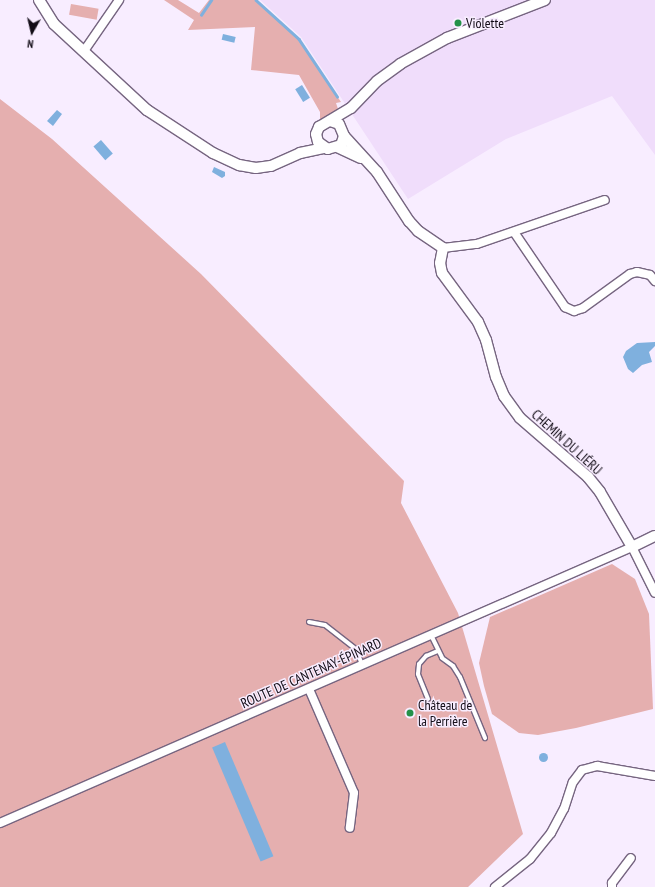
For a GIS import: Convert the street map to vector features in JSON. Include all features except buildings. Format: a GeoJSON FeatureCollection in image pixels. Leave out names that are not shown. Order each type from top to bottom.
{"type":"FeatureCollection","features":[{"type":"Feature","properties":{"kind":"street"},"geometry":{"type":"LineString","coordinates":[[39,0],[54,24],[153,115],[192,141],[233,163],[245,167],[266,167],[300,153],[337,147],[365,159]]}},
{"type":"Feature","properties":{"kind":"street"},"geometry":{"type":"LineString","coordinates":[[84,51],[119,0]]}},
{"type":"Feature","properties":{"kind":"street"},"geometry":{"type":"LineString","coordinates":[[300,153],[316,134],[322,124],[352,108],[377,81],[427,47],[545,0]]}},
{"type":"Feature","properties":{"kind":"street"},"geometry":{"type":"LineString","coordinates":[[337,147],[344,134],[352,108]]}},
{"type":"Feature","properties":{"kind":"street"},"geometry":{"type":"LineString","coordinates":[[330,121],[339,124],[344,134],[378,172],[409,221],[418,231],[443,248],[476,244],[605,200]]}},
{"type":"Feature","properties":{"kind":"street"},"geometry":{"type":"LineString","coordinates":[[316,134],[318,142],[324,148]]}},
{"type":"Feature","properties":{"kind":"street"},"geometry":{"type":"LineString","coordinates":[[514,232],[565,307],[574,311],[584,308],[630,274],[637,272],[650,275],[655,281]]}},
{"type":"Feature","properties":{"kind":"street","name":"CHEMIN DU LIÉRU"},"geometry":{"type":"LineString","coordinates":[[443,248],[440,263],[442,273],[478,322],[504,396],[520,418],[588,477],[600,492],[632,547]]}},
{"type":"Feature","properties":{"kind":"street"},"geometry":{"type":"LineString","coordinates":[[655,536],[632,547],[655,593]]}},
{"type":"Feature","properties":{"kind":"street","name":"ROUTE DE CANTENAY-ÉPINARD"},"geometry":{"type":"LineString","coordinates":[[0,823],[632,547]]}},
{"type":"Feature","properties":{"kind":"street"},"geometry":{"type":"LineString","coordinates":[[309,689],[354,793],[350,828]]}},
{"type":"Feature","properties":{"kind":"street"},"geometry":{"type":"LineString","coordinates":[[495,887],[530,860],[551,833],[564,809],[573,782],[582,770],[597,766],[655,776]]}},
{"type":"Feature","properties":{"kind":"street"},"geometry":{"type":"LineString","coordinates":[[612,887],[612,882],[631,858]]}},
{"type":"Feature","properties":{"kind":"lane"},"geometry":{"type":"LineString","coordinates":[[309,622],[325,625],[356,649],[362,665]]}},
{"type":"Feature","properties":{"kind":"lane"},"geometry":{"type":"LineString","coordinates":[[431,635],[438,651],[460,677],[485,738]]}},
{"type":"Feature","properties":{"kind":"lane"},"geometry":{"type":"LineString","coordinates":[[428,699],[418,674],[419,664],[426,656],[438,651]]}},
{"type":"Feature","properties":{"kind":"shaded area"},"geometry":{"type":"Polygon","coordinates":[[[164,0],[178,0],[199,13],[209,0],[255,0],[299,40],[341,102],[336,103],[339,112],[320,120],[320,112],[299,75],[251,70],[255,27],[188,30],[194,20],[164,0]]]}},
{"type":"Feature","properties":{"kind":"shaded area"},"geometry":{"type":"Polygon","coordinates":[[[260,0],[655,0],[655,155],[612,96],[506,139],[408,199],[301,37],[260,0]]]}},
{"type":"Feature","properties":{"kind":"shaded area"},"geometry":{"type":"Polygon","coordinates":[[[71,4],[99,9],[97,20],[69,15],[71,4]]]}},
{"type":"Feature","properties":{"kind":"shaded area"},"geometry":{"type":"Polygon","coordinates":[[[0,99],[52,139],[201,274],[404,481],[401,503],[458,613],[523,834],[468,887],[0,887],[0,99]]]}},
{"type":"Feature","properties":{"kind":"shaded area"},"geometry":{"type":"Polygon","coordinates":[[[612,564],[635,579],[649,614],[653,709],[576,728],[538,735],[519,733],[492,714],[484,686],[479,663],[490,617],[612,564]]]}},
{"type":"Feature","properties":{"kind":"water"},"geometry":{"type":"Polygon","coordinates":[[[223,34],[236,37],[234,43],[222,40],[223,34]]]}},
{"type":"Feature","properties":{"kind":"water"},"geometry":{"type":"Polygon","coordinates":[[[302,85],[310,98],[303,102],[295,89],[302,85]]]}},
{"type":"Feature","properties":{"kind":"water"},"geometry":{"type":"Polygon","coordinates":[[[57,110],[62,114],[53,126],[47,121],[57,110]]]}},
{"type":"Feature","properties":{"kind":"water"},"geometry":{"type":"Polygon","coordinates":[[[101,140],[113,154],[105,160],[93,147],[101,140]]]}},
{"type":"Feature","properties":{"kind":"water"},"geometry":{"type":"Polygon","coordinates":[[[214,167],[225,172],[225,176],[222,178],[212,172],[214,167]]]}},
{"type":"Feature","properties":{"kind":"water"},"geometry":{"type":"Polygon","coordinates":[[[655,342],[655,346],[649,352],[652,362],[642,365],[633,373],[628,369],[623,357],[626,351],[637,343],[655,342]]]}},
{"type":"Feature","properties":{"kind":"water"},"geometry":{"type":"Polygon","coordinates":[[[225,742],[273,856],[261,862],[212,747],[225,742]]]}},
{"type":"Feature","properties":{"kind":"water"},"geometry":{"type":"Polygon","coordinates":[[[543,752],[548,757],[543,762],[538,757],[543,752]]]}},
{"type":"Feature","properties":{"kind":"waterway"},"geometry":{"type":"LineString","coordinates":[[201,15],[211,0]]}},
{"type":"Feature","properties":{"kind":"waterway"},"geometry":{"type":"LineString","coordinates":[[256,0],[299,39],[337,96]]}},
{"type":"Feature","properties":{"kind":"place","name":"Violette"},"geometry":{"type":"Point","coordinates":[458,23]}},
{"type":"Feature","properties":{"kind":"place","name":"Château de la Perrière"},"geometry":{"type":"Point","coordinates":[410,713]}}]}
